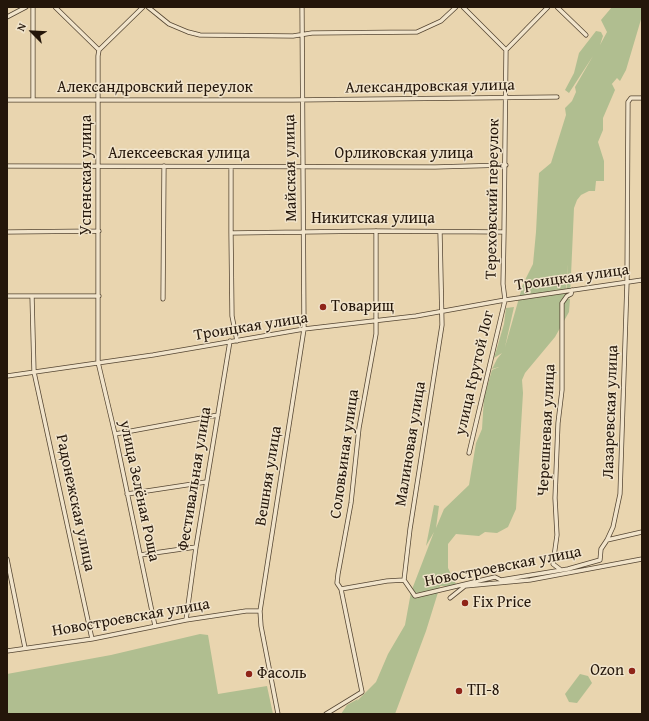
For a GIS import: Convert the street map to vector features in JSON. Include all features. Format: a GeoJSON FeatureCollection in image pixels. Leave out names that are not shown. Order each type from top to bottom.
{"type":"FeatureCollection","features":[{"type":"Feature","properties":{"kind":"street"},"geometry":{"type":"LineString","coordinates":[[7,17],[26,7]]}},
{"type":"Feature","properties":{"kind":"street"},"geometry":{"type":"LineString","coordinates":[[33,7],[33,100]]}},
{"type":"Feature","properties":{"kind":"street"},"geometry":{"type":"LineString","coordinates":[[55,7],[99,50],[143,7]]}},
{"type":"Feature","properties":{"kind":"street"},"geometry":{"type":"LineString","coordinates":[[148,7],[169,24],[200,35],[293,36],[312,33],[417,32],[441,21],[456,7]]}},
{"type":"Feature","properties":{"kind":"street","name":"Майская улица"},"geometry":{"type":"LineString","coordinates":[[302,7],[304,329]]}},
{"type":"Feature","properties":{"kind":"street"},"geometry":{"type":"LineString","coordinates":[[463,7],[506,50],[548,7]]}},
{"type":"Feature","properties":{"kind":"street"},"geometry":{"type":"LineString","coordinates":[[557,7],[586,35]]}},
{"type":"Feature","properties":{"kind":"street","name":"Успенская улица"},"geometry":{"type":"LineString","coordinates":[[98,362],[99,50]]}},
{"type":"Feature","properties":{"kind":"street","name":"Тереховский переулок"},"geometry":{"type":"LineString","coordinates":[[505,300],[503,284],[506,165],[506,50]]}},
{"type":"Feature","properties":{"kind":"street","name":"Александровская улица"},"geometry":{"type":"LineString","coordinates":[[302,100],[557,97]]}},
{"type":"Feature","properties":{"kind":"street","name":"Лазаревская улица"},"geometry":{"type":"LineString","coordinates":[[607,540],[613,527],[620,494],[627,282],[628,102],[631,98],[642,98]]}},
{"type":"Feature","properties":{"kind":"street","name":"Александровский переулок"},"geometry":{"type":"LineString","coordinates":[[7,100],[302,100]]}},
{"type":"Feature","properties":{"kind":"street","name":"Орликовская улица"},"geometry":{"type":"LineString","coordinates":[[303,165],[435,167],[506,165]]}},
{"type":"Feature","properties":{"kind":"street","name":"Алексеевская улица"},"geometry":{"type":"LineString","coordinates":[[7,166],[231,167],[303,165]]}},
{"type":"Feature","properties":{"kind":"street"},"geometry":{"type":"LineString","coordinates":[[163,299],[164,166]]}},
{"type":"Feature","properties":{"kind":"street"},"geometry":{"type":"LineString","coordinates":[[231,167],[232,316],[237,340]]}},
{"type":"Feature","properties":{"kind":"street","name":"Никитская улица"},"geometry":{"type":"LineString","coordinates":[[231,233],[376,230],[504,232]]}},
{"type":"Feature","properties":{"kind":"street","name":"Соловьиная улица"},"geometry":{"type":"LineString","coordinates":[[341,589],[337,583],[338,574],[351,502],[356,448],[373,353],[376,320],[376,230]]}},
{"type":"Feature","properties":{"kind":"street"},"geometry":{"type":"LineString","coordinates":[[7,232],[99,231]]}},
{"type":"Feature","properties":{"kind":"street","name":"Малиновая улица"},"geometry":{"type":"LineString","coordinates":[[404,580],[413,509],[440,341],[440,232]]}},
{"type":"Feature","properties":{"kind":"street","name":"Троицкая улица"},"geometry":{"type":"LineString","coordinates":[[7,376],[230,342],[304,329],[441,312],[505,300],[642,280]]}},
{"type":"Feature","properties":{"kind":"street","name":"Черешневая улица"},"geometry":{"type":"LineString","coordinates":[[561,570],[553,564],[557,535],[555,498],[558,423],[562,390],[562,303],[566,296],[572,294],[572,290]]}},
{"type":"Feature","properties":{"kind":"street"},"geometry":{"type":"LineString","coordinates":[[7,296],[99,296]]}},
{"type":"Feature","properties":{"kind":"street","name":"Радонежская улица"},"geometry":{"type":"LineString","coordinates":[[32,296],[34,372],[92,639]]}},
{"type":"Feature","properties":{"kind":"street","name":"улица Крутой Лог"},"geometry":{"type":"LineString","coordinates":[[469,453],[505,300]]}},
{"type":"Feature","properties":{"kind":"street","name":"Вешняя улица"},"geometry":{"type":"LineString","coordinates":[[278,714],[261,626],[260,611],[304,329]]}},
{"type":"Feature","properties":{"kind":"street","name":"Фестивальная улица"},"geometry":{"type":"LineString","coordinates":[[186,620],[206,482],[230,342]]}},
{"type":"Feature","properties":{"kind":"street","name":"улица Зелёная Роща"},"geometry":{"type":"LineString","coordinates":[[98,362],[115,434],[155,626]]}},
{"type":"Feature","properties":{"kind":"street"},"geometry":{"type":"LineString","coordinates":[[115,434],[218,415]]}},
{"type":"Feature","properties":{"kind":"street"},"geometry":{"type":"LineString","coordinates":[[127,494],[206,482]]}},
{"type":"Feature","properties":{"kind":"street"},"geometry":{"type":"LineString","coordinates":[[607,540],[642,532]]}},
{"type":"Feature","properties":{"kind":"street","name":"Новостроевская улица"},"geometry":{"type":"LineString","coordinates":[[341,589],[387,581],[404,580],[415,596],[495,577],[501,580],[561,570],[600,560],[601,549],[607,540]]}},
{"type":"Feature","properties":{"kind":"street"},"geometry":{"type":"LineString","coordinates":[[140,555],[196,547]]}},
{"type":"Feature","properties":{"kind":"street"},"geometry":{"type":"LineString","coordinates":[[7,559],[25,648]]}},
{"type":"Feature","properties":{"kind":"street"},"geometry":{"type":"LineString","coordinates":[[450,598],[465,586],[530,580],[642,559]]}},
{"type":"Feature","properties":{"kind":"street"},"geometry":{"type":"LineString","coordinates":[[326,714],[362,692],[341,589]]}},
{"type":"Feature","properties":{"kind":"street","name":"Новостроевская улица"},"geometry":{"type":"LineString","coordinates":[[7,652],[25,648],[92,639],[186,620],[246,611],[260,611]]}},
{"type":"Feature","properties":{"kind":"green space"},"geometry":{"type":"Polygon","coordinates":[[[612,7],[642,7],[642,16],[626,70],[620,81],[617,78],[611,85],[612,84],[615,90],[603,118],[603,130],[598,142],[604,161],[604,181],[596,181],[595,191],[589,191],[581,195],[574,208],[570,298],[566,297],[568,264],[565,298],[570,299],[569,312],[555,337],[525,373],[522,380],[523,393],[516,509],[508,527],[497,533],[485,532],[479,536],[456,534],[448,544],[448,568],[457,586],[440,586],[426,631],[395,714],[341,714],[347,705],[358,699],[357,701],[376,682],[388,654],[405,625],[411,592],[434,532],[426,546],[434,505],[439,506],[436,528],[444,509],[469,485],[476,443],[482,429],[484,397],[492,370],[499,367],[492,369],[502,353],[494,358],[504,324],[506,308],[514,307],[505,347],[523,284],[533,264],[539,173],[551,163],[566,115],[565,108],[572,101],[576,92],[575,87],[593,56],[569,93],[565,90],[574,73],[579,53],[596,31],[601,32],[603,36],[600,45],[607,32],[601,20],[612,7]]]}},
{"type":"Feature","properties":{"kind":"green space"},"geometry":{"type":"Polygon","coordinates":[[[200,634],[208,635],[218,694],[267,686],[273,714],[7,714],[7,674],[111,655],[200,634]]]}},
{"type":"Feature","properties":{"kind":"green space"},"geometry":{"type":"Polygon","coordinates":[[[580,674],[588,676],[592,683],[577,703],[569,702],[565,694],[580,674]]]}},
{"type":"Feature","properties":{"kind":"place","name":"Товарищ"},"geometry":{"type":"Point","coordinates":[323,307]}},
{"type":"Feature","properties":{"kind":"place","name":"Fix Price"},"geometry":{"type":"Point","coordinates":[465,603]}},
{"type":"Feature","properties":{"kind":"place","name":"Ozon"},"geometry":{"type":"Point","coordinates":[632,671]}},
{"type":"Feature","properties":{"kind":"place","name":"Фасоль"},"geometry":{"type":"Point","coordinates":[249,674]}},
{"type":"Feature","properties":{"kind":"place","name":"ТП-8"},"geometry":{"type":"Point","coordinates":[459,691]}}]}
